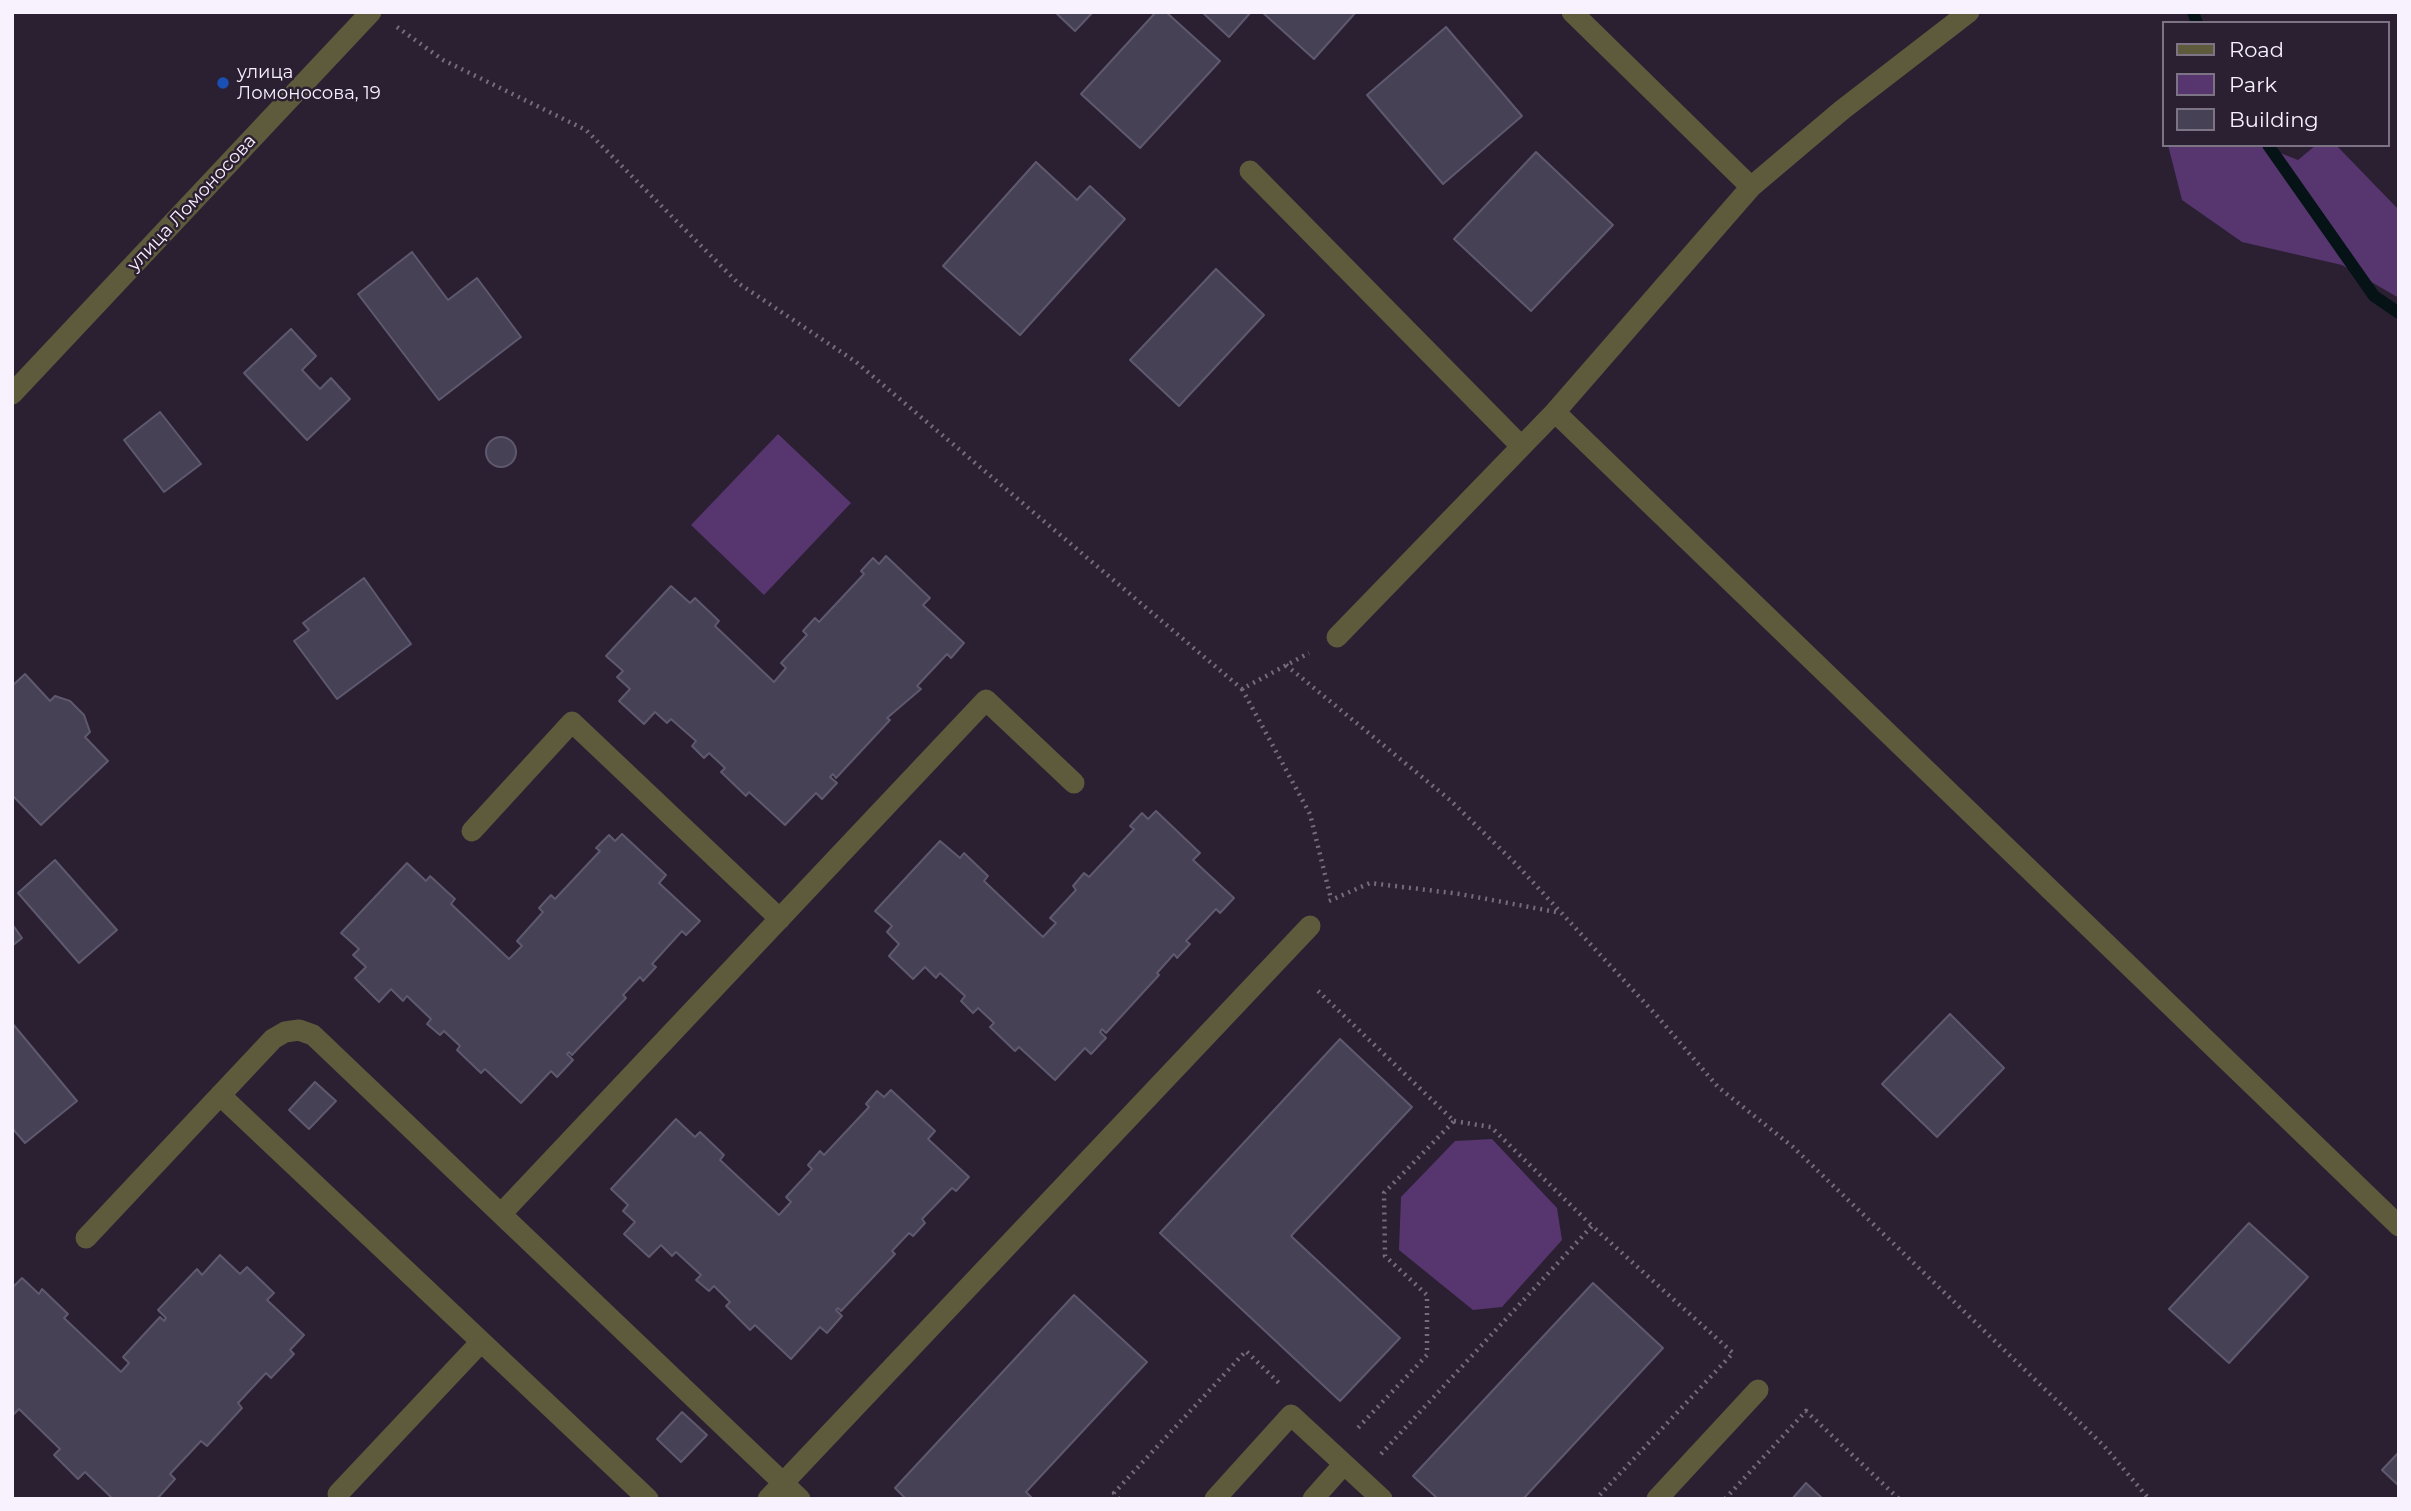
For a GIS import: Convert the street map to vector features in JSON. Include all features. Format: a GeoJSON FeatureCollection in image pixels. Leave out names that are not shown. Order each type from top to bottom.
{"type":"FeatureCollection","features":[{"type":"Feature","properties":{"kind":"street"},"geometry":{"type":"LineString","coordinates":[[1572,12],[1751,187]]}},
{"type":"Feature","properties":{"kind":"street"},"geometry":{"type":"LineString","coordinates":[[1337,637],[1520,445],[1555,412],[1751,187],[1842,110],[1969,12]]}},
{"type":"Feature","properties":{"kind":"street","name":"улица Ломоносова"},"geometry":{"type":"LineString","coordinates":[[12,394],[379,16]]}},
{"type":"Feature","properties":{"kind":"street"},"geometry":{"type":"LineString","coordinates":[[1250,171],[1520,445]]}},
{"type":"Feature","properties":{"kind":"street"},"geometry":{"type":"LineString","coordinates":[[1555,412],[2399,1226]]}},
{"type":"Feature","properties":{"kind":"street"},"geometry":{"type":"LineString","coordinates":[[500,1214],[986,700],[1074,783]]}},
{"type":"Feature","properties":{"kind":"street"},"geometry":{"type":"LineString","coordinates":[[472,831],[572,722],[780,919]]}},
{"type":"Feature","properties":{"kind":"street"},"geometry":{"type":"LineString","coordinates":[[768,1499],[1310,926]]}},
{"type":"Feature","properties":{"kind":"street"},"geometry":{"type":"LineString","coordinates":[[86,1238],[273,1039],[285,1032],[299,1030],[313,1035],[800,1499]]}},
{"type":"Feature","properties":{"kind":"street"},"geometry":{"type":"LineString","coordinates":[[220,1095],[648,1499]]}},
{"type":"Feature","properties":{"kind":"street"},"geometry":{"type":"LineString","coordinates":[[338,1493],[481,1342]]}},
{"type":"Feature","properties":{"kind":"street"},"geometry":{"type":"LineString","coordinates":[[1657,1499],[1758,1390]]}},
{"type":"Feature","properties":{"kind":"street"},"geometry":{"type":"LineString","coordinates":[[1215,1499],[1291,1415],[1382,1499]]}},
{"type":"Feature","properties":{"kind":"street"},"geometry":{"type":"LineString","coordinates":[[1313,1499],[1339,1459]]}},
{"type":"Feature","properties":{"kind":"path"},"geometry":{"type":"LineString","coordinates":[[379,16],[443,60],[586,130],[738,283],[856,362],[1242,690],[1310,814],[1331,899]]}},
{"type":"Feature","properties":{"kind":"path"},"geometry":{"type":"LineString","coordinates":[[1242,690],[1337,637]]}},
{"type":"Feature","properties":{"kind":"path"},"geometry":{"type":"LineString","coordinates":[[1286,665],[1450,800],[1516,864],[1557,912],[1657,1016],[1718,1087],[1793,1147],[2104,1446],[2149,1499]]}},
{"type":"Feature","properties":{"kind":"path"},"geometry":{"type":"LineString","coordinates":[[1310,926],[1331,899],[1370,884],[1460,894],[1557,912]]}},
{"type":"Feature","properties":{"kind":"path"},"geometry":{"type":"LineString","coordinates":[[1318,991],[1454,1121],[1491,1126],[1592,1226],[1733,1353],[1596,1499]]}},
{"type":"Feature","properties":{"kind":"path"},"geometry":{"type":"LineString","coordinates":[[1339,1459],[1427,1355],[1427,1296],[1385,1256],[1384,1193],[1454,1121]]}},
{"type":"Feature","properties":{"kind":"path"},"geometry":{"type":"LineString","coordinates":[[1378,1458],[1592,1226]]}},
{"type":"Feature","properties":{"kind":"path"},"geometry":{"type":"LineString","coordinates":[[1119,1499],[1114,1493],[1246,1351],[1285,1388]]}},
{"type":"Feature","properties":{"kind":"path"},"geometry":{"type":"LineString","coordinates":[[1724,1499],[1807,1411],[1899,1499]]}},
{"type":"Feature","properties":{"kind":"green space"},"geometry":{"type":"Polygon","coordinates":[[[2169,147],[2265,147],[2298,160],[2314,147],[2338,147],[2399,210],[2399,298],[2342,265],[2242,242],[2182,200],[2169,147]]]}},
{"type":"Feature","properties":{"kind":"green space"},"geometry":{"type":"Polygon","coordinates":[[[778,434],[851,503],[764,595],[691,525],[778,434]]]}},
{"type":"Feature","properties":{"kind":"green space"},"geometry":{"type":"Polygon","coordinates":[[[1492,1139],[1557,1208],[1562,1240],[1502,1307],[1473,1310],[1399,1250],[1401,1197],[1455,1141],[1492,1139]]]}},
{"type":"Feature","properties":{"kind":"building"},"geometry":{"type":"Polygon","coordinates":[[[1055,12],[1093,12],[1075,31],[1055,12]]]}},
{"type":"Feature","properties":{"kind":"building"},"geometry":{"type":"Polygon","coordinates":[[[1156,12],[1166,12],[1220,61],[1140,148],[1081,94],[1156,12]]]}},
{"type":"Feature","properties":{"kind":"building"},"geometry":{"type":"Polygon","coordinates":[[[1202,12],[1251,12],[1229,37],[1202,12]]]}},
{"type":"Feature","properties":{"kind":"building"},"geometry":{"type":"Polygon","coordinates":[[[1262,12],[1356,12],[1314,59],[1262,12]]]}},
{"type":"Feature","properties":{"kind":"building"},"geometry":{"type":"Polygon","coordinates":[[[1446,27],[1522,116],[1443,184],[1367,95],[1446,27]]]}},
{"type":"Feature","properties":{"kind":"building"},"geometry":{"type":"Polygon","coordinates":[[[1536,152],[1613,225],[1531,311],[1454,239],[1536,152]]]}},
{"type":"Feature","properties":{"kind":"building"},"geometry":{"type":"Polygon","coordinates":[[[1036,162],[1077,200],[1090,186],[1125,219],[1020,335],[943,266],[1036,162]]]}},
{"type":"Feature","properties":{"kind":"building"},"geometry":{"type":"Polygon","coordinates":[[[412,252],[448,300],[477,278],[521,337],[439,400],[358,294],[412,252]]]}},
{"type":"Feature","properties":{"kind":"building"},"geometry":{"type":"Polygon","coordinates":[[[1216,269],[1264,315],[1179,406],[1130,360],[1216,269]]]}},
{"type":"Feature","properties":{"kind":"building"},"geometry":{"type":"Polygon","coordinates":[[[291,329],[316,356],[302,370],[320,389],[331,378],[350,399],[307,440],[244,373],[291,329]]]}},
{"type":"Feature","properties":{"kind":"building"},"geometry":{"type":"Polygon","coordinates":[[[160,412],[201,464],[164,492],[124,440],[160,412]]]}},
{"type":"Feature","properties":{"kind":"building"},"geometry":{"type":"Polygon","coordinates":[[[501,437],[507,438],[515,446],[515,458],[507,466],[501,467],[495,466],[487,458],[486,452],[487,446],[495,438],[501,437]]]}},
{"type":"Feature","properties":{"kind":"building"},"geometry":{"type":"Polygon","coordinates":[[[886,556],[930,598],[923,605],[964,643],[951,658],[947,654],[917,686],[921,689],[887,718],[890,720],[836,778],[833,774],[830,777],[837,783],[822,799],[816,793],[785,825],[749,792],[746,796],[721,772],[725,768],[709,753],[704,758],[692,746],[696,741],[671,719],[667,723],[655,712],[644,724],[619,701],[630,689],[617,677],[623,671],[606,656],[671,586],[690,603],[695,598],[719,621],[715,626],[774,682],[786,668],[781,663],[807,635],[803,631],[815,618],[819,622],[864,574],[861,571],[873,558],[879,564],[886,556]]]}},
{"type":"Feature","properties":{"kind":"building"},"geometry":{"type":"Polygon","coordinates":[[[364,578],[411,644],[337,699],[294,641],[309,630],[303,623],[364,578]]]}},
{"type":"Feature","properties":{"kind":"building"},"geometry":{"type":"Polygon","coordinates":[[[25,674],[50,701],[55,696],[70,701],[84,715],[90,732],[85,737],[108,761],[41,825],[12,795],[12,686],[25,674]]]}},
{"type":"Feature","properties":{"kind":"building"},"geometry":{"type":"Polygon","coordinates":[[[1156,811],[1200,853],[1193,860],[1234,898],[1220,913],[1216,909],[1186,941],[1190,944],[1177,958],[1174,954],[1157,973],[1159,975],[1106,1033],[1102,1029],[1100,1032],[1106,1038],[1091,1054],[1085,1048],[1055,1080],[1019,1047],[1015,1051],[990,1027],[994,1023],[978,1008],[973,1013],[961,1001],[965,996],[940,973],[936,978],[925,967],[913,979],[889,956],[899,944],[887,932],[892,926],[875,911],[940,841],[960,858],[964,853],[988,876],[984,881],[1043,937],[1056,923],[1050,918],[1076,890],[1073,886],[1084,873],[1089,877],[1134,829],[1130,826],[1142,813],[1148,819],[1156,811]]]}},
{"type":"Feature","properties":{"kind":"building"},"geometry":{"type":"Polygon","coordinates":[[[622,834],[666,875],[659,883],[700,921],[686,935],[682,931],[652,964],[656,967],[643,981],[640,977],[623,995],[626,998],[572,1055],[569,1052],[567,1054],[573,1060],[557,1077],[551,1071],[521,1103],[485,1069],[481,1073],[457,1050],[460,1046],[444,1031],[440,1035],[427,1024],[431,1019],[407,996],[403,1001],[391,989],[379,1002],[355,978],[366,967],[353,955],[359,949],[341,933],[407,863],[426,881],[430,876],[455,899],[451,904],[509,959],[522,946],[517,941],[543,912],[539,908],[551,895],[555,899],[600,851],[596,848],[609,835],[615,841],[622,834]]]}},
{"type":"Feature","properties":{"kind":"building"},"geometry":{"type":"Polygon","coordinates":[[[55,860],[117,930],[79,963],[18,893],[55,860]]]}},
{"type":"Feature","properties":{"kind":"building"},"geometry":{"type":"Polygon","coordinates":[[[12,924],[22,938],[12,946],[12,924]]]}},
{"type":"Feature","properties":{"kind":"building"},"geometry":{"type":"Polygon","coordinates":[[[1950,1014],[2004,1068],[1937,1137],[1882,1084],[1950,1014]]]}},
{"type":"Feature","properties":{"kind":"building"},"geometry":{"type":"Polygon","coordinates":[[[12,1023],[77,1101],[25,1143],[12,1128],[12,1023]]]}},
{"type":"Feature","properties":{"kind":"building"},"geometry":{"type":"Polygon","coordinates":[[[1340,1039],[1412,1107],[1291,1236],[1400,1338],[1340,1401],[1160,1233],[1340,1039]]]}},
{"type":"Feature","properties":{"kind":"building"},"geometry":{"type":"Polygon","coordinates":[[[315,1082],[336,1101],[309,1129],[289,1110],[315,1082]]]}},
{"type":"Feature","properties":{"kind":"building"},"geometry":{"type":"Polygon","coordinates":[[[891,1090],[935,1131],[928,1139],[969,1177],[956,1191],[952,1188],[922,1219],[925,1223],[913,1236],[909,1233],[892,1251],[895,1254],[841,1311],[838,1308],[836,1310],[842,1316],[827,1333],[820,1327],[791,1359],[755,1325],[750,1330],[726,1306],[730,1302],[714,1286],[709,1291],[696,1280],[701,1275],[676,1252],[672,1256],[661,1245],[649,1257],[624,1234],[635,1222],[623,1211],[628,1205],[611,1189],[676,1119],[695,1137],[700,1132],[724,1155],[720,1160],[779,1215],[791,1202],[786,1197],[812,1169],[808,1165],[820,1151],[824,1155],[869,1107],[866,1104],[877,1091],[884,1097],[891,1090]]]}},
{"type":"Feature","properties":{"kind":"building"},"geometry":{"type":"Polygon","coordinates":[[[2249,1223],[2308,1277],[2229,1363],[2169,1309],[2249,1223]]]}},
{"type":"Feature","properties":{"kind":"building"},"geometry":{"type":"Polygon","coordinates":[[[220,1255],[240,1274],[247,1267],[274,1293],[267,1300],[304,1335],[290,1350],[294,1354],[271,1378],[266,1373],[238,1403],[242,1408],[207,1446],[201,1441],[170,1474],[175,1479],[157,1499],[113,1499],[85,1472],[78,1479],[54,1455],[60,1449],[19,1409],[12,1416],[12,1288],[22,1278],[39,1294],[42,1289],[68,1314],[64,1318],[121,1372],[129,1363],[123,1357],[160,1317],[164,1321],[166,1318],[158,1310],[197,1269],[202,1275],[220,1255]]]}},
{"type":"Feature","properties":{"kind":"building"},"geometry":{"type":"Polygon","coordinates":[[[1593,1283],[1663,1348],[1523,1499],[1438,1499],[1413,1476],[1593,1283]]]}},
{"type":"Feature","properties":{"kind":"building"},"geometry":{"type":"Polygon","coordinates":[[[1074,1295],[1147,1362],[1026,1492],[1033,1499],[906,1499],[895,1488],[1074,1295]]]}},
{"type":"Feature","properties":{"kind":"building"},"geometry":{"type":"Polygon","coordinates":[[[682,1412],[707,1435],[681,1462],[657,1439],[682,1412]]]}},
{"type":"Feature","properties":{"kind":"building"},"geometry":{"type":"Polygon","coordinates":[[[2399,1452],[2399,1486],[2382,1470],[2399,1452]]]}},
{"type":"Feature","properties":{"kind":"building"},"geometry":{"type":"Polygon","coordinates":[[[1806,1483],[1823,1499],[1792,1499],[1806,1483]]]}},
{"type":"Feature","properties":{"kind":"waterway"},"geometry":{"type":"LineString","coordinates":[[2193,12],[2196,21]]}},
{"type":"Feature","properties":{"kind":"waterway"},"geometry":{"type":"LineString","coordinates":[[2269,147],[2374,296],[2399,313]]}},
{"type":"Feature","properties":{"kind":"place","name":"улица Ломоносова, 19"},"geometry":{"type":"Point","coordinates":[223,83]}}]}
